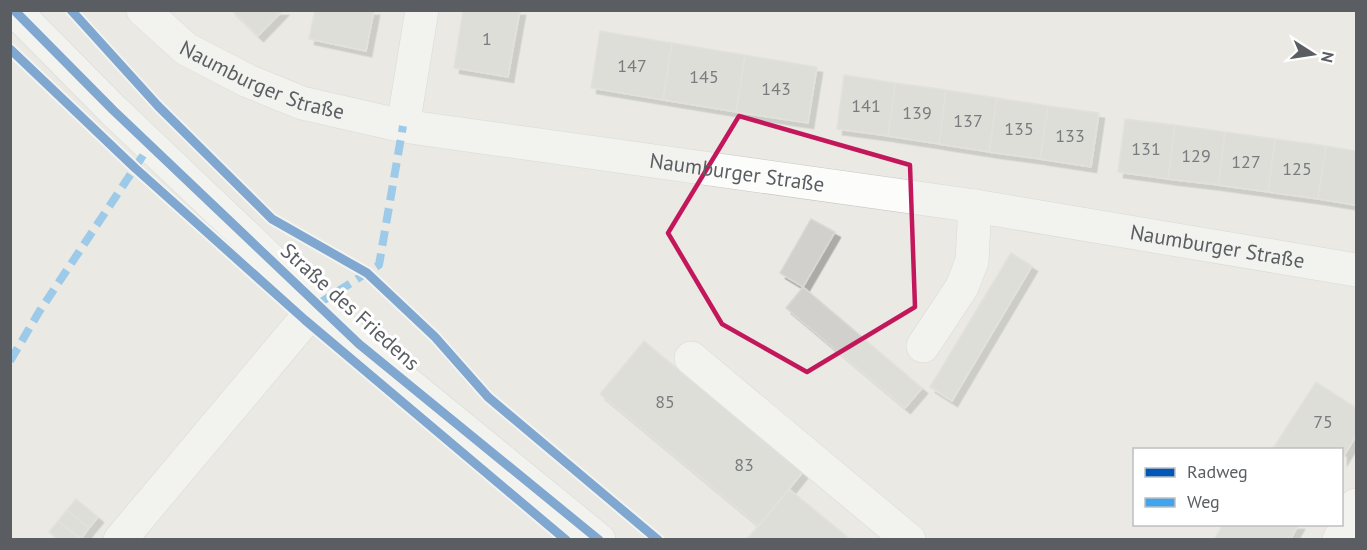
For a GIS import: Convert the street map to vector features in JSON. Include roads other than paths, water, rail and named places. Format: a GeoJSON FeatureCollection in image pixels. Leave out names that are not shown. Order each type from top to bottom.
{"type":"FeatureCollection","features":[{"type":"Feature","properties":{"kind":"street","name":"Straße des Friedens"},"geometry":{"type":"LineString","coordinates":[[14,10],[113,110],[359,344],[599,540]]}},
{"type":"Feature","properties":{"kind":"street","name":"Naumburger Straße"},"geometry":{"type":"LineString","coordinates":[[143,10],[186,49],[248,81],[302,103],[403,126],[975,206],[1356,270]]}},
{"type":"Feature","properties":{"kind":"street"},"geometry":{"type":"LineString","coordinates":[[403,126],[422,10]]}},
{"type":"Feature","properties":{"kind":"street"},"geometry":{"type":"LineString","coordinates":[[923,346],[962,287],[972,261],[975,206]]}},
{"type":"Feature","properties":{"kind":"street"},"geometry":{"type":"LineString","coordinates":[[120,540],[318,304]]}},
{"type":"Feature","properties":{"kind":"street"},"geometry":{"type":"LineString","coordinates":[[691,358],[909,540]]}},
{"type":"Feature","properties":{"kind":"street"},"geometry":{"type":"LineString","coordinates":[[1339,540],[1356,505]]}}]}
